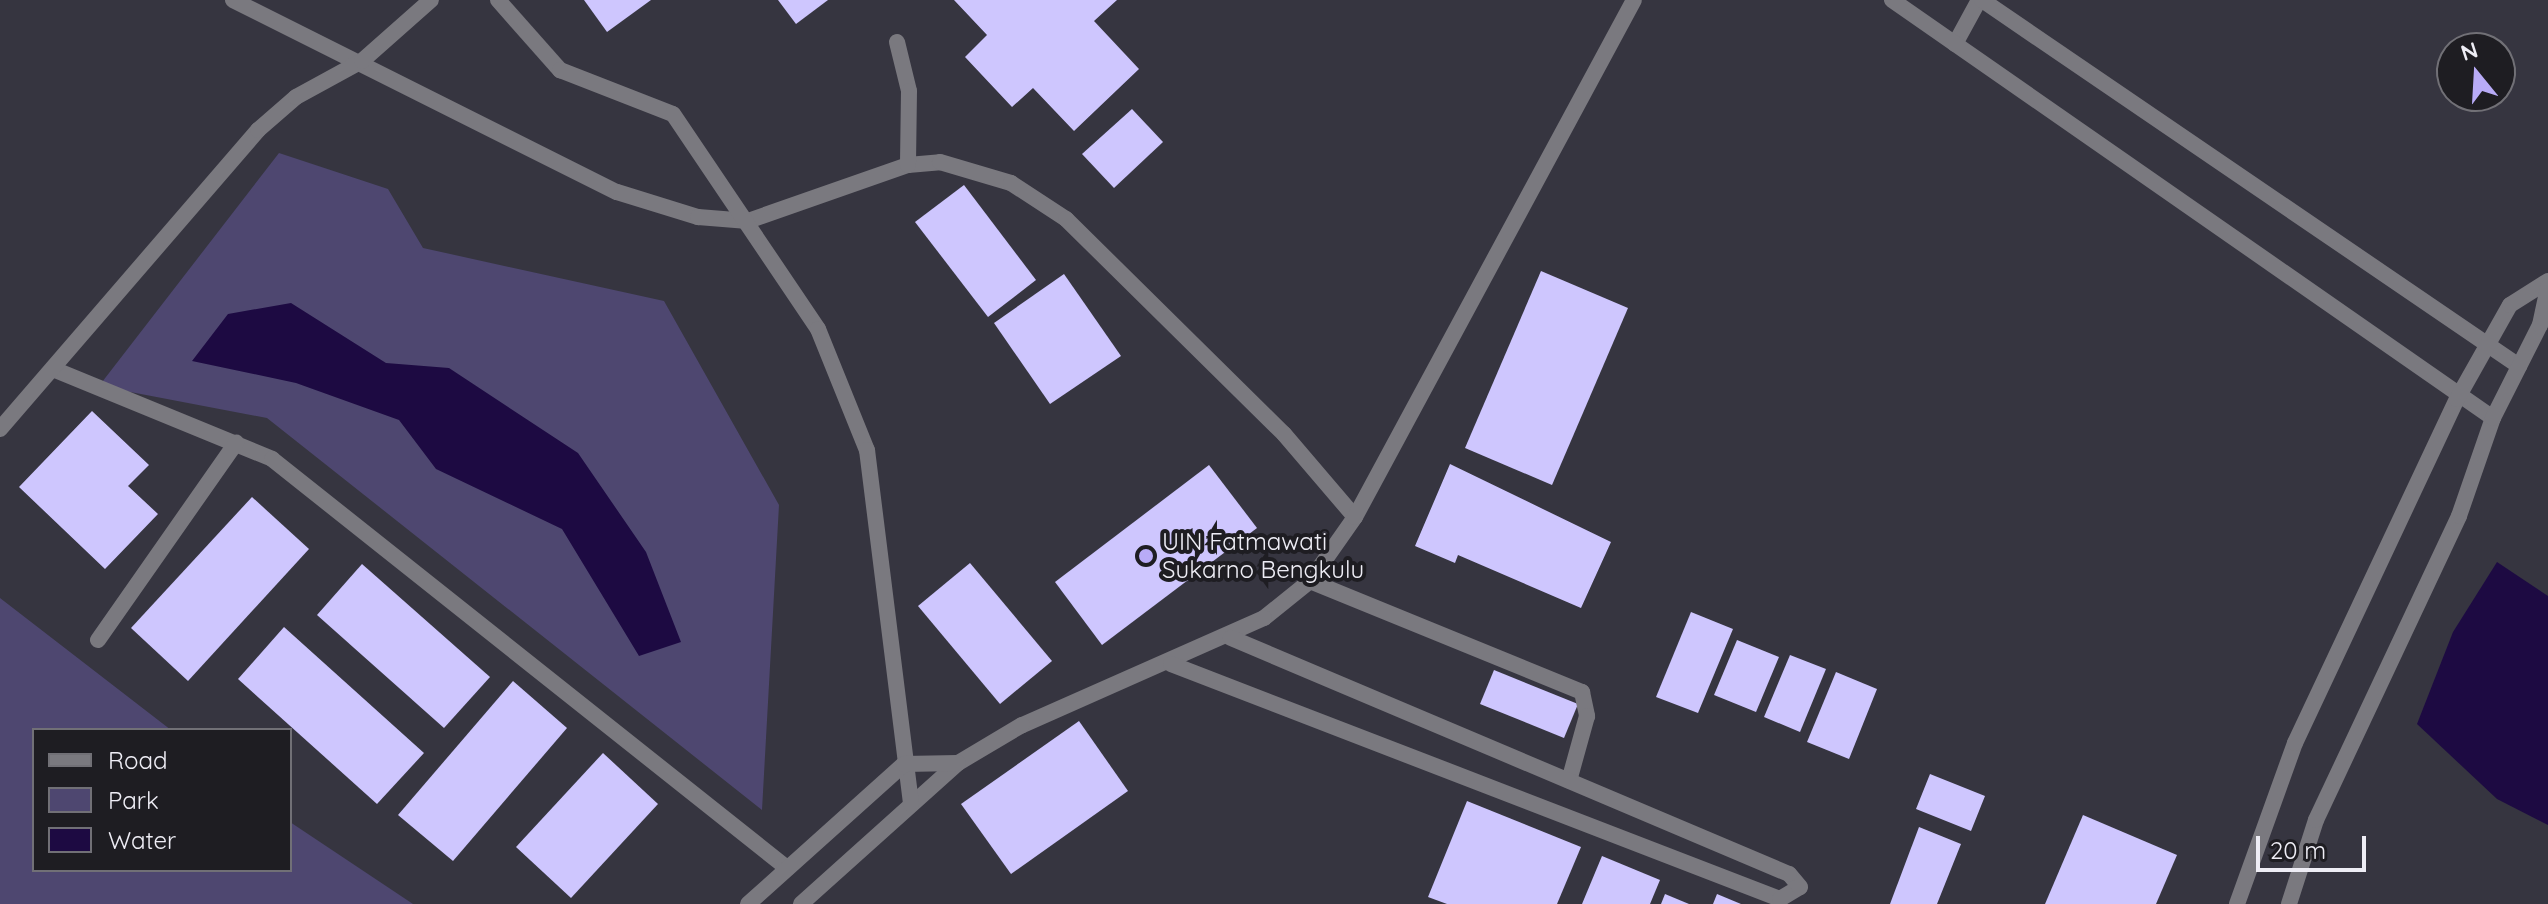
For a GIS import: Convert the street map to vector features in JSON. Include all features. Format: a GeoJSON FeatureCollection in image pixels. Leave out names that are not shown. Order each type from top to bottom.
{"type":"FeatureCollection","features":[{"type":"Feature","properties":{"kind":"street"},"geometry":{"type":"LineString","coordinates":[[233,0],[362,61],[617,192],[698,217],[748,221],[908,165],[981,170],[1066,219],[1284,434],[1355,517]]}},
{"type":"Feature","properties":{"kind":"street"},"geometry":{"type":"LineString","coordinates":[[0,429],[258,130],[296,97],[362,61],[431,0]]}},
{"type":"Feature","properties":{"kind":"street"},"geometry":{"type":"LineString","coordinates":[[498,0],[560,70],[673,114],[818,329],[867,450],[911,804]]}},
{"type":"Feature","properties":{"kind":"street"},"geometry":{"type":"LineString","coordinates":[[801,904],[958,763],[1022,725],[1231,638],[1310,581],[1355,517],[1634,0]]}},
{"type":"Feature","properties":{"kind":"street"},"geometry":{"type":"LineString","coordinates":[[1892,0],[2457,399],[2493,418]]}},
{"type":"Feature","properties":{"kind":"street"},"geometry":{"type":"LineString","coordinates":[[1955,44],[1981,0],[2519,366]]}},
{"type":"Feature","properties":{"kind":"street"},"geometry":{"type":"LineString","coordinates":[[897,42],[909,91],[908,165]]}},
{"type":"Feature","properties":{"kind":"street"},"geometry":{"type":"LineString","coordinates":[[2237,904],[2295,743],[2457,399],[2510,305],[2548,281]]}},
{"type":"Feature","properties":{"kind":"street"},"geometry":{"type":"LineString","coordinates":[[2289,904],[2316,820],[2459,516],[2493,418],[2540,325],[2548,287]]}},
{"type":"Feature","properties":{"kind":"street"},"geometry":{"type":"LineString","coordinates":[[53,369],[272,459],[787,868]]}},
{"type":"Feature","properties":{"kind":"street"},"geometry":{"type":"LineString","coordinates":[[98,640],[236,443]]}},
{"type":"Feature","properties":{"kind":"street"},"geometry":{"type":"LineString","coordinates":[[1310,581],[1582,692],[1587,716],[1569,781]]}},
{"type":"Feature","properties":{"kind":"street"},"geometry":{"type":"LineString","coordinates":[[1171,664],[1780,899],[1800,887],[1789,874],[1231,638]]}},
{"type":"Feature","properties":{"kind":"street"},"geometry":{"type":"LineString","coordinates":[[748,904],[904,764],[958,763]]}},
{"type":"Feature","properties":{"kind":"green space"},"geometry":{"type":"Polygon","coordinates":[[[279,153],[388,189],[423,248],[664,301],[779,505],[762,810],[267,418],[99,386],[279,153]]]}},
{"type":"Feature","properties":{"kind":"green space"},"geometry":{"type":"Polygon","coordinates":[[[0,598],[168,728],[32,728],[32,872],[292,872],[292,823],[413,904],[0,904],[0,598]]]}},
{"type":"Feature","properties":{"kind":"water"},"geometry":{"type":"Polygon","coordinates":[[[291,303],[386,363],[449,368],[578,453],[646,552],[681,642],[639,656],[562,529],[436,469],[399,420],[296,383],[192,361],[228,314],[291,303]]]}},
{"type":"Feature","properties":{"kind":"water"},"geometry":{"type":"Polygon","coordinates":[[[2497,562],[2548,596],[2548,825],[2497,799],[2417,724],[2453,632],[2497,562]]]}},
{"type":"Feature","properties":{"kind":"building"},"geometry":{"type":"Polygon","coordinates":[[[584,0],[651,0],[607,32],[584,0]]]}},
{"type":"Feature","properties":{"kind":"building"},"geometry":{"type":"Polygon","coordinates":[[[778,0],[828,0],[796,24],[778,0]]]}},
{"type":"Feature","properties":{"kind":"building"},"geometry":{"type":"Polygon","coordinates":[[[954,0],[1117,0],[1094,21],[1139,69],[1074,131],[1033,88],[1012,107],[965,57],[987,35],[954,0]]]}},
{"type":"Feature","properties":{"kind":"building"},"geometry":{"type":"Polygon","coordinates":[[[1132,109],[1163,142],[1114,188],[1082,154],[1132,109]]]}},
{"type":"Feature","properties":{"kind":"building"},"geometry":{"type":"Polygon","coordinates":[[[964,185],[1036,280],[988,317],[915,222],[964,185]]]}},
{"type":"Feature","properties":{"kind":"building"},"geometry":{"type":"Polygon","coordinates":[[[1541,271],[1628,308],[1552,485],[1465,448],[1541,271]]]}},
{"type":"Feature","properties":{"kind":"building"},"geometry":{"type":"Polygon","coordinates":[[[1064,274],[1121,356],[1050,404],[994,323],[1064,274]]]}},
{"type":"Feature","properties":{"kind":"building"},"geometry":{"type":"Polygon","coordinates":[[[92,411],[149,465],[128,486],[158,514],[105,569],[19,487],[92,411]]]}},
{"type":"Feature","properties":{"kind":"building"},"geometry":{"type":"Polygon","coordinates":[[[1450,464],[1611,542],[1581,608],[1458,555],[1455,563],[1415,546],[1450,464]]]}},
{"type":"Feature","properties":{"kind":"building"},"geometry":{"type":"Polygon","coordinates":[[[1209,465],[1257,528],[1102,645],[1055,582],[1209,465]]]}},
{"type":"Feature","properties":{"kind":"building"},"geometry":{"type":"Polygon","coordinates":[[[252,497],[309,549],[188,681],[131,628],[252,497]]]}},
{"type":"Feature","properties":{"kind":"building"},"geometry":{"type":"Polygon","coordinates":[[[970,563],[1052,661],[1000,704],[918,606],[970,563]]]}},
{"type":"Feature","properties":{"kind":"building"},"geometry":{"type":"Polygon","coordinates":[[[362,564],[490,677],[444,728],[317,615],[362,564]]]}},
{"type":"Feature","properties":{"kind":"building"},"geometry":{"type":"Polygon","coordinates":[[[1691,612],[1733,629],[1698,713],[1656,697],[1691,612]]]}},
{"type":"Feature","properties":{"kind":"building"},"geometry":{"type":"Polygon","coordinates":[[[284,627],[424,753],[377,804],[238,679],[284,627]]]}},
{"type":"Feature","properties":{"kind":"building"},"geometry":{"type":"Polygon","coordinates":[[[1737,640],[1779,657],[1756,712],[1714,695],[1737,640]]]}},
{"type":"Feature","properties":{"kind":"building"},"geometry":{"type":"Polygon","coordinates":[[[1790,655],[1826,669],[1800,732],[1764,717],[1790,655]]]}},
{"type":"Feature","properties":{"kind":"building"},"geometry":{"type":"Polygon","coordinates":[[[1494,670],[1578,704],[1564,738],[1480,704],[1494,670]]]}},
{"type":"Feature","properties":{"kind":"building"},"geometry":{"type":"Polygon","coordinates":[[[1836,672],[1877,689],[1849,759],[1807,742],[1836,672]]]}},
{"type":"Feature","properties":{"kind":"building"},"geometry":{"type":"Polygon","coordinates":[[[513,681],[567,728],[453,861],[398,815],[513,681]]]}},
{"type":"Feature","properties":{"kind":"building"},"geometry":{"type":"Polygon","coordinates":[[[1079,721],[1128,791],[1011,874],[961,804],[1079,721]]]}},
{"type":"Feature","properties":{"kind":"building"},"geometry":{"type":"Polygon","coordinates":[[[603,753],[658,804],[571,898],[516,847],[603,753]]]}},
{"type":"Feature","properties":{"kind":"building"},"geometry":{"type":"Polygon","coordinates":[[[1930,774],[1985,796],[1971,831],[1916,809],[1930,774]]]}},
{"type":"Feature","properties":{"kind":"building"},"geometry":{"type":"Polygon","coordinates":[[[1467,801],[1581,847],[1557,904],[1447,904],[1428,897],[1467,801]]]}},
{"type":"Feature","properties":{"kind":"building"},"geometry":{"type":"Polygon","coordinates":[[[2083,815],[2177,855],[2156,904],[2045,904],[2083,815]]]}},
{"type":"Feature","properties":{"kind":"building"},"geometry":{"type":"Polygon","coordinates":[[[1919,827],[1961,844],[1937,904],[1890,904],[1919,827]]]}},
{"type":"Feature","properties":{"kind":"building"},"geometry":{"type":"Polygon","coordinates":[[[1602,856],[1660,880],[1650,904],[1582,904],[1602,856]]]}},
{"type":"Feature","properties":{"kind":"building"},"geometry":{"type":"Polygon","coordinates":[[[1665,894],[1689,904],[1661,904],[1665,894]]]}},
{"type":"Feature","properties":{"kind":"building"},"geometry":{"type":"Polygon","coordinates":[[[1717,894],[1741,904],[1713,904],[1717,894]]]}},
{"type":"Feature","properties":{"kind":"place","name":"UIN Fatmawati Sukarno Bengkulu"},"geometry":{"type":"Point","coordinates":[1146,556]}}]}
